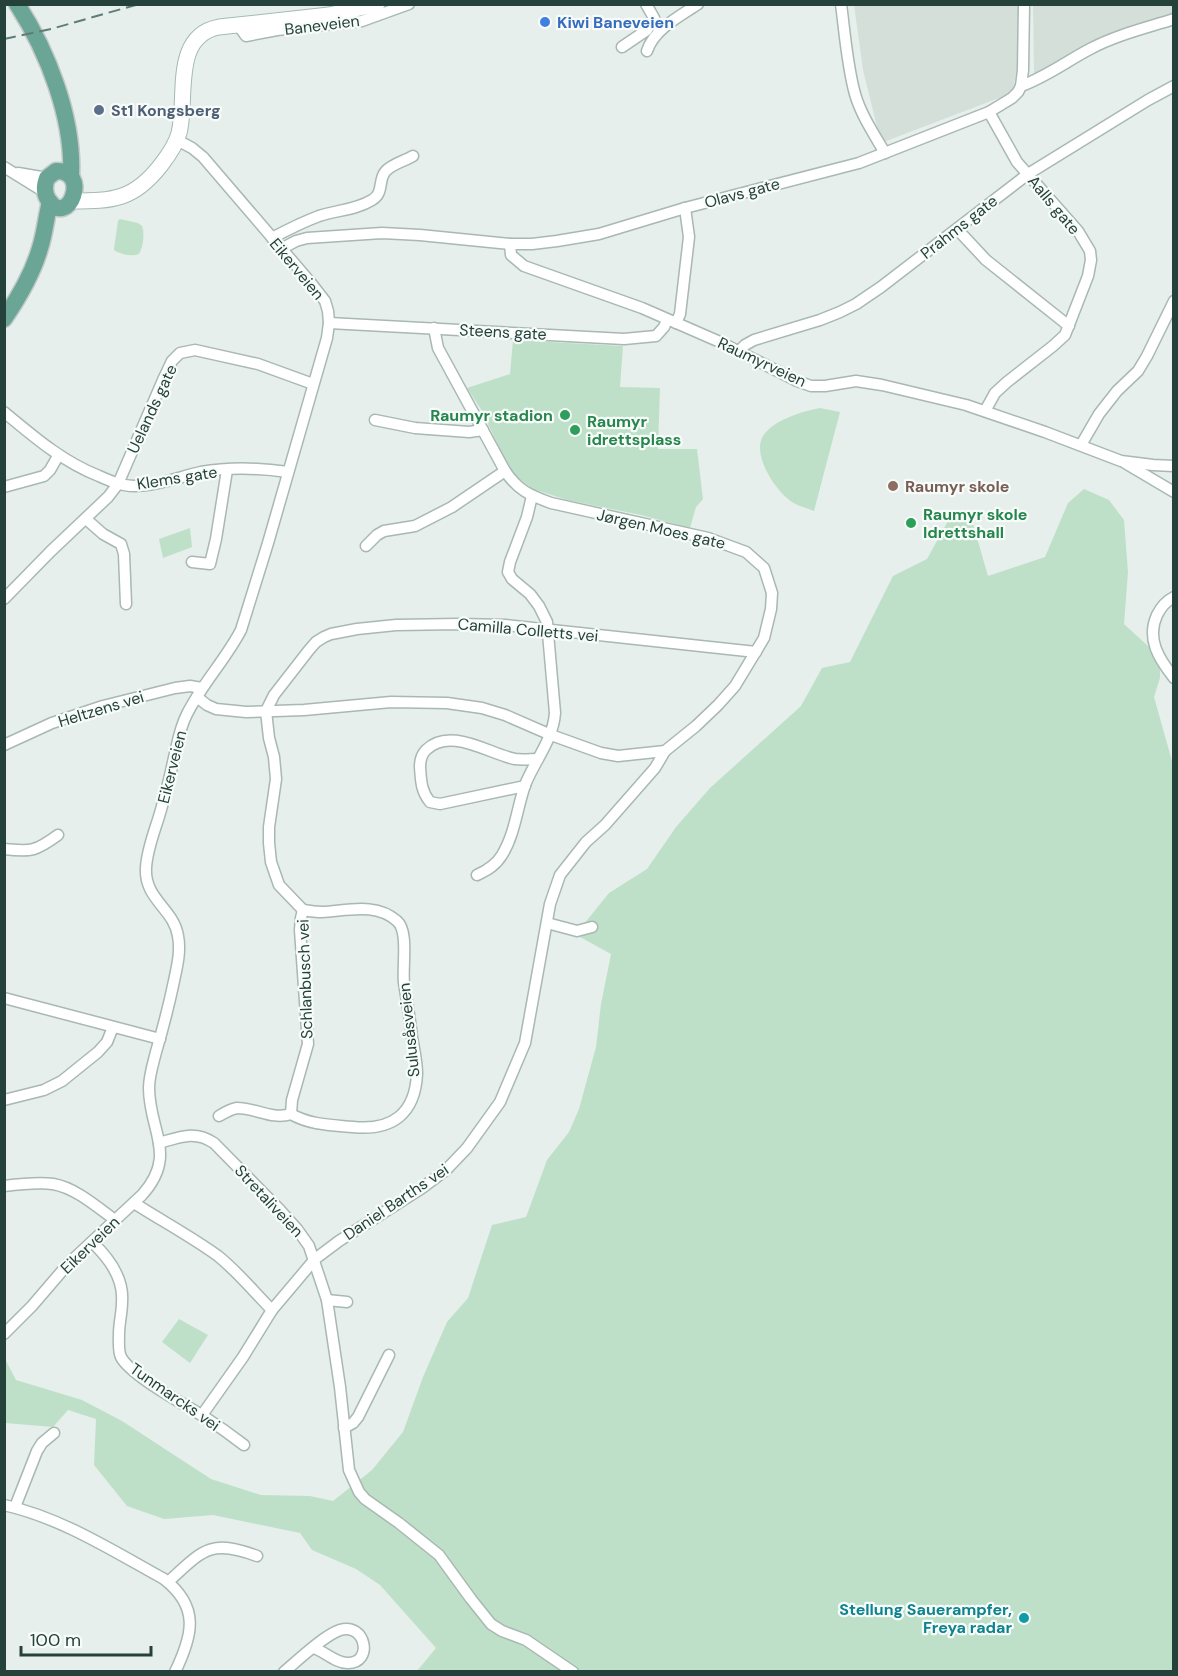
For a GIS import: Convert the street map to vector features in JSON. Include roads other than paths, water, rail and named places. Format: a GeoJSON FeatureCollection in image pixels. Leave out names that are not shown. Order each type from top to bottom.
{"type":"FeatureCollection","features":[{"type":"Feature","properties":{"kind":"main road"},"geometry":{"type":"LineString","coordinates":[[4,319],[27,279],[41,246],[71,159],[66,121],[49,65],[17,4]]}},
{"type":"Feature","properties":{"kind":"main road","name":"Baneveien"},"geometry":{"type":"LineString","coordinates":[[177,140],[181,124],[186,66],[192,45],[198,37],[212,28],[329,15],[377,4]]}},
{"type":"Feature","properties":{"kind":"main road"},"geometry":{"type":"LineString","coordinates":[[4,11],[29,27]]}},
{"type":"Feature","properties":{"kind":"main road"},"geometry":{"type":"LineString","coordinates":[[60,190],[90,202],[127,195],[145,183],[163,162],[177,140]]}},
{"type":"Feature","properties":{"kind":"street","name":"Baneveien"},"geometry":{"type":"LineString","coordinates":[[238,25],[246,36],[277,30],[362,21],[409,4]]}},
{"type":"Feature","properties":{"kind":"street"},"geometry":{"type":"LineString","coordinates":[[622,47],[647,30],[654,18],[646,4]]}},
{"type":"Feature","properties":{"kind":"street"},"geometry":{"type":"LineString","coordinates":[[647,51],[650,42],[670,23],[698,4]]}},
{"type":"Feature","properties":{"kind":"street"},"geometry":{"type":"LineString","coordinates":[[841,4],[847,58],[855,93],[862,113],[885,153]]}},
{"type":"Feature","properties":{"kind":"street"},"geometry":{"type":"LineString","coordinates":[[1021,86],[1024,4]]}},
{"type":"Feature","properties":{"kind":"street","name":"Olavs gate"},"geometry":{"type":"LineString","coordinates":[[281,249],[307,238],[382,233],[510,244],[557,242],[599,234],[685,208],[839,169],[885,153],[989,112],[1012,98],[1021,86],[1093,48],[1173,20]]}},
{"type":"Feature","properties":{"kind":"street","name":"Prahms gate"},"geometry":{"type":"LineString","coordinates":[[739,351],[744,345],[754,340],[820,320],[856,304],[1028,174],[1173,86]]}},
{"type":"Feature","properties":{"kind":"street","name":"Aalls gate"},"geometry":{"type":"LineString","coordinates":[[985,411],[995,393],[1065,335],[1088,276],[1091,260],[1090,250],[1078,231],[1017,162],[989,112]]}},
{"type":"Feature","properties":{"kind":"street","name":"Eikerveien"},"geometry":{"type":"LineString","coordinates":[[4,1334],[68,1264],[134,1203],[156,1176],[159,1165],[159,1143],[149,1088],[150,1075],[172,992],[179,945],[176,926],[148,886],[146,867],[179,733],[186,715],[241,630],[314,384],[329,323],[325,301],[312,283],[203,157],[177,140]]}},
{"type":"Feature","properties":{"kind":"street"},"geometry":{"type":"LineString","coordinates":[[272,238],[319,216],[357,208],[374,199],[378,195],[385,172],[413,156]]}},
{"type":"Feature","properties":{"kind":"street"},"geometry":{"type":"LineString","coordinates":[[9,170],[60,190]]}},
{"type":"Feature","properties":{"kind":"street"},"geometry":{"type":"LineString","coordinates":[[672,321],[680,314],[689,237],[685,208]]}},
{"type":"Feature","properties":{"kind":"street"},"geometry":{"type":"LineString","coordinates":[[957,229],[986,260],[1069,326]]}},
{"type":"Feature","properties":{"kind":"street","name":"Raumyrveien"},"geometry":{"type":"LineString","coordinates":[[510,244],[511,255],[524,266],[642,308],[811,386],[856,381],[868,382],[985,411],[1121,461],[1173,466]]}},
{"type":"Feature","properties":{"kind":"street"},"geometry":{"type":"LineString","coordinates":[[1081,445],[1099,414],[1117,391],[1138,371],[1173,301]]}},
{"type":"Feature","properties":{"kind":"street","name":"Steens gate"},"geometry":{"type":"LineString","coordinates":[[329,323],[624,339],[656,336],[672,321]]}},
{"type":"Feature","properties":{"kind":"street","name":"Jørgen Moes gate"},"geometry":{"type":"LineString","coordinates":[[434,328],[438,348],[504,471],[522,490],[532,496],[569,508],[708,538],[746,552],[764,568],[772,593],[771,609],[764,638],[735,686],[696,726],[665,751]]}},
{"type":"Feature","properties":{"kind":"street","name":"Uelands gate"},"geometry":{"type":"LineString","coordinates":[[4,599],[108,497],[118,484],[163,380],[172,361],[180,353],[195,350],[258,364],[314,384]]}},
{"type":"Feature","properties":{"kind":"street","name":"Klems gate"},"geometry":{"type":"LineString","coordinates":[[4,412],[58,456],[79,468],[118,484],[151,485],[204,472],[227,470],[288,472]]}},
{"type":"Feature","properties":{"kind":"street"},"geometry":{"type":"LineString","coordinates":[[375,420],[415,428],[469,432],[483,429]]}},
{"type":"Feature","properties":{"kind":"street"},"geometry":{"type":"LineString","coordinates":[[4,487],[44,476],[58,456]]}},
{"type":"Feature","properties":{"kind":"street"},"geometry":{"type":"LineString","coordinates":[[1121,461],[1173,492]]}},
{"type":"Feature","properties":{"kind":"street","name":"Klems gate"},"geometry":{"type":"LineString","coordinates":[[192,562],[210,564],[227,470]]}},
{"type":"Feature","properties":{"kind":"street"},"geometry":{"type":"LineString","coordinates":[[366,546],[384,531],[414,526],[445,511],[504,471]]}},
{"type":"Feature","properties":{"kind":"street"},"geometry":{"type":"LineString","coordinates":[[477,875],[496,864],[503,853],[525,786],[554,725],[555,713],[547,622],[530,594],[512,579],[508,572],[532,496]]}},
{"type":"Feature","properties":{"kind":"street"},"geometry":{"type":"LineString","coordinates":[[86,519],[103,534],[121,544],[124,554],[126,604]]}},
{"type":"Feature","properties":{"kind":"street"},"geometry":{"type":"LineString","coordinates":[[1173,597],[1167,600],[1160,610],[1153,633],[1153,642],[1158,656],[1173,678]]}},
{"type":"Feature","properties":{"kind":"street","name":"Camilla Colletts vei"},"geometry":{"type":"LineString","coordinates":[[266,711],[273,695],[316,642],[331,634],[396,625],[505,626],[756,651]]}},
{"type":"Feature","properties":{"kind":"street","name":"Heltzens vei"},"geometry":{"type":"LineString","coordinates":[[4,745],[52,723],[103,706],[175,688],[190,686],[199,692]]}},
{"type":"Feature","properties":{"kind":"street"},"geometry":{"type":"LineString","coordinates":[[199,692],[207,705],[216,709],[246,712],[304,710],[391,702],[447,703],[482,708],[505,715],[601,753],[618,756],[665,751]]}},
{"type":"Feature","properties":{"kind":"street","name":"Schlanbusch vei"},"geometry":{"type":"LineString","coordinates":[[266,711],[276,770],[269,827],[271,862],[279,885],[303,910],[300,930],[308,1044],[292,1100],[291,1114]]}},
{"type":"Feature","properties":{"kind":"street"},"geometry":{"type":"LineString","coordinates":[[525,786],[440,804],[430,802],[421,787],[420,762],[423,753],[430,745],[445,741],[464,742],[516,759],[538,759]]}},
{"type":"Feature","properties":{"kind":"street","name":"Daniel Barths vei"},"geometry":{"type":"LineString","coordinates":[[202,1415],[243,1357],[272,1310],[315,1259],[422,1188],[446,1170],[468,1148],[500,1102],[525,1043],[550,904],[560,875],[586,842],[605,825],[655,768],[665,751]]}},
{"type":"Feature","properties":{"kind":"street"},"geometry":{"type":"LineString","coordinates":[[4,849],[35,850],[58,835]]}},
{"type":"Feature","properties":{"kind":"street","name":"Sulusåsveien"},"geometry":{"type":"LineString","coordinates":[[219,1116],[237,1108],[275,1116],[291,1114],[311,1123],[373,1128],[385,1126],[403,1114],[413,1097],[417,1073],[404,979],[404,932],[400,923],[392,917],[369,910],[353,908],[322,912],[303,910]]}},
{"type":"Feature","properties":{"kind":"street"},"geometry":{"type":"LineString","coordinates":[[547,923],[577,931],[592,927]]}},
{"type":"Feature","properties":{"kind":"street"},"geometry":{"type":"LineString","coordinates":[[4,998],[160,1039]]}},
{"type":"Feature","properties":{"kind":"street"},"geometry":{"type":"LineString","coordinates":[[4,1100],[44,1090],[62,1081],[98,1052],[107,1041],[113,1027]]}},
{"type":"Feature","properties":{"kind":"street","name":"Stretaliveien"},"geometry":{"type":"LineString","coordinates":[[159,1143],[198,1135],[214,1143],[297,1229],[309,1246],[327,1300],[349,1470],[356,1487],[365,1499],[439,1555],[491,1624],[526,1640],[573,1671]]}},
{"type":"Feature","properties":{"kind":"street"},"geometry":{"type":"LineString","coordinates":[[4,1186],[54,1184],[75,1193],[115,1220]]}},
{"type":"Feature","properties":{"kind":"street"},"geometry":{"type":"LineString","coordinates":[[134,1203],[219,1258],[234,1270],[272,1310]]}},
{"type":"Feature","properties":{"kind":"street","name":"Tunmarcks vei"},"geometry":{"type":"LineString","coordinates":[[92,1242],[115,1269],[120,1280],[123,1294],[119,1327],[120,1355],[128,1366],[244,1445]]}},
{"type":"Feature","properties":{"kind":"street"},"geometry":{"type":"LineString","coordinates":[[327,1300],[347,1302]]}},
{"type":"Feature","properties":{"kind":"street"},"geometry":{"type":"LineString","coordinates":[[344,1428],[358,1417],[389,1355]]}},
{"type":"Feature","properties":{"kind":"street"},"geometry":{"type":"LineString","coordinates":[[54,1433],[42,1443],[37,1451],[10,1506],[38,1515],[87,1537],[168,1582],[181,1596],[189,1611],[191,1629],[183,1657],[175,1671]]}},
{"type":"Feature","properties":{"kind":"street"},"geometry":{"type":"LineString","coordinates":[[168,1582],[193,1559],[209,1549],[230,1547],[257,1556]]}},
{"type":"Feature","properties":{"kind":"street"},"geometry":{"type":"LineString","coordinates":[[284,1671],[314,1648]]}},
{"type":"Feature","properties":{"kind":"railway"},"geometry":{"type":"LineString","coordinates":[[4,39],[51,29],[139,4]]}},
{"type":"Feature","properties":{"kind":"place","name":"Kiwi Baneveien"},"geometry":{"type":"Point","coordinates":[545,22]}},
{"type":"Feature","properties":{"kind":"place","name":"St1 Kongsberg"},"geometry":{"type":"Point","coordinates":[99,110]}},
{"type":"Feature","properties":{"kind":"place","name":"Raumyr stadion"},"geometry":{"type":"Point","coordinates":[565,415]}},
{"type":"Feature","properties":{"kind":"place","name":"Raumyr idrettsplass"},"geometry":{"type":"Point","coordinates":[575,430]}},
{"type":"Feature","properties":{"kind":"place","name":"Raumyr skole"},"geometry":{"type":"Point","coordinates":[893,486]}},
{"type":"Feature","properties":{"kind":"place","name":"Raumyr skole Idrettshall"},"geometry":{"type":"Point","coordinates":[911,523]}},
{"type":"Feature","properties":{"kind":"place","name":"Stellung Sauerampfer, Freya radar"},"geometry":{"type":"Point","coordinates":[1024,1618]}}]}
